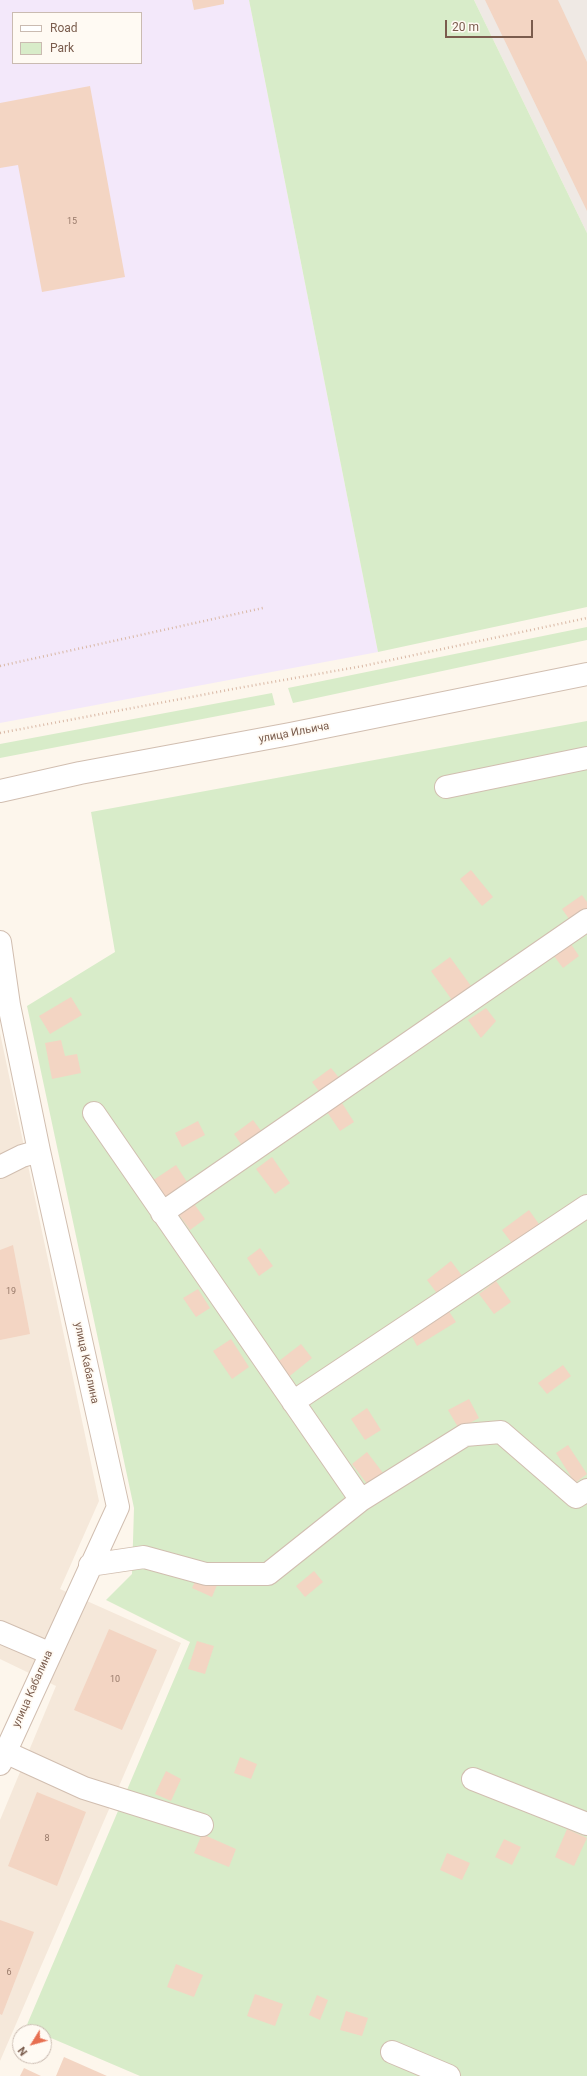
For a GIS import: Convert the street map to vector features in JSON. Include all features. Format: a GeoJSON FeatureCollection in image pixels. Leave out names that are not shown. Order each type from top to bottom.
{"type":"FeatureCollection","features":[{"type":"Feature","properties":{"kind":"street","name":"улица Ильича"},"geometry":{"type":"LineString","coordinates":[[0,791],[80,773],[290,734],[587,674]]}},
{"type":"Feature","properties":{"kind":"street"},"geometry":{"type":"LineString","coordinates":[[446,787],[587,758]]}},
{"type":"Feature","properties":{"kind":"street"},"geometry":{"type":"LineString","coordinates":[[162,1213],[587,920]]}},
{"type":"Feature","properties":{"kind":"street","name":"улица Кабалина"},"geometry":{"type":"LineString","coordinates":[[0,942],[9,1005],[39,1151],[118,1507],[49,1653],[2,1758]]}},
{"type":"Feature","properties":{"kind":"street"},"geometry":{"type":"LineString","coordinates":[[94,1113],[361,1500]]}},
{"type":"Feature","properties":{"kind":"street"},"geometry":{"type":"LineString","coordinates":[[0,1167],[22,1156],[39,1151]]}},
{"type":"Feature","properties":{"kind":"street"},"geometry":{"type":"LineString","coordinates":[[293,1402],[587,1206]]}},
{"type":"Feature","properties":{"kind":"street"},"geometry":{"type":"LineString","coordinates":[[90,1566],[144,1557],[206,1574],[268,1574],[361,1500],[465,1435],[501,1432],[576,1497],[587,1490]]}},
{"type":"Feature","properties":{"kind":"street"},"geometry":{"type":"LineString","coordinates":[[0,1632],[49,1653]]}},
{"type":"Feature","properties":{"kind":"street"},"geometry":{"type":"LineString","coordinates":[[2,1758],[84,1788],[202,1825]]}},
{"type":"Feature","properties":{"kind":"street"},"geometry":{"type":"LineString","coordinates":[[473,1779],[587,1824]]}},
{"type":"Feature","properties":{"kind":"street"},"geometry":{"type":"LineString","coordinates":[[392,2052],[449,2076]]}},
{"type":"Feature","properties":{"kind":"path"},"geometry":{"type":"LineString","coordinates":[[0,666],[263,608]]}},
{"type":"Feature","properties":{"kind":"path"},"geometry":{"type":"LineString","coordinates":[[0,733],[363,666],[587,618]]}},
{"type":"Feature","properties":{"kind":"shaded area"},"geometry":{"type":"Polygon","coordinates":[[[0,0],[249,0],[378,652],[0,723],[0,0]]]}},
{"type":"Feature","properties":{"kind":"shaded area"},"geometry":{"type":"Polygon","coordinates":[[[474,0],[587,0],[587,233],[474,0]]]}},
{"type":"Feature","properties":{"kind":"shaded area"},"geometry":{"type":"Polygon","coordinates":[[[0,1033],[99,1501],[60,1589],[181,1643],[16,2024],[12,2024],[12,2033],[0,2061],[0,1820],[56,1686],[0,1659],[0,1033]]]}},
{"type":"Feature","properties":{"kind":"green space"},"geometry":{"type":"Polygon","coordinates":[[[249,0],[474,0],[587,233],[587,607],[378,652],[249,0]]]}},
{"type":"Feature","properties":{"kind":"green space"},"geometry":{"type":"Polygon","coordinates":[[[587,627],[587,640],[293,703],[288,688],[587,627]]]}},
{"type":"Feature","properties":{"kind":"green space"},"geometry":{"type":"Polygon","coordinates":[[[272,693],[275,705],[0,758],[0,744],[272,693]]]}},
{"type":"Feature","properties":{"kind":"green space"},"geometry":{"type":"Polygon","coordinates":[[[587,721],[587,2076],[140,2076],[52,2038],[52,2024],[27,2024],[190,1642],[106,1600],[132,1574],[134,1508],[27,1006],[115,952],[91,812],[587,721]]]}},
{"type":"Feature","properties":{"kind":"building"},"geometry":{"type":"Polygon","coordinates":[[[192,0],[224,0],[224,4],[194,10],[192,0]]]}},
{"type":"Feature","properties":{"kind":"building"},"geometry":{"type":"Polygon","coordinates":[[[485,0],[558,0],[587,62],[587,211],[485,0]]]}},
{"type":"Feature","properties":{"kind":"building"},"geometry":{"type":"Polygon","coordinates":[[[90,86],[125,277],[42,292],[18,165],[0,168],[0,103],[90,86]]]}},
{"type":"Feature","properties":{"kind":"building"},"geometry":{"type":"Polygon","coordinates":[[[471,870],[493,897],[482,906],[460,879],[471,870]]]}},
{"type":"Feature","properties":{"kind":"building"},"geometry":{"type":"Polygon","coordinates":[[[582,895],[587,902],[587,912],[572,923],[562,909],[582,895]]]}},
{"type":"Feature","properties":{"kind":"building"},"geometry":{"type":"Polygon","coordinates":[[[571,944],[579,956],[563,968],[554,956],[571,944]]]}},
{"type":"Feature","properties":{"kind":"building"},"geometry":{"type":"Polygon","coordinates":[[[450,957],[471,986],[452,1000],[431,971],[450,957]]]}},
{"type":"Feature","properties":{"kind":"building"},"geometry":{"type":"Polygon","coordinates":[[[71,997],[82,1015],[50,1034],[39,1016],[71,997]]]}},
{"type":"Feature","properties":{"kind":"building"},"geometry":{"type":"Polygon","coordinates":[[[486,1008],[496,1021],[481,1038],[468,1020],[486,1008]]]}},
{"type":"Feature","properties":{"kind":"building"},"geometry":{"type":"Polygon","coordinates":[[[61,1040],[65,1056],[77,1054],[81,1073],[52,1079],[45,1043],[61,1040]]]}},
{"type":"Feature","properties":{"kind":"building"},"geometry":{"type":"Polygon","coordinates":[[[331,1068],[341,1080],[322,1095],[312,1082],[331,1068]]]}},
{"type":"Feature","properties":{"kind":"building"},"geometry":{"type":"Polygon","coordinates":[[[342,1103],[354,1122],[340,1131],[327,1112],[342,1103]]]}},
{"type":"Feature","properties":{"kind":"building"},"geometry":{"type":"Polygon","coordinates":[[[253,1120],[262,1132],[243,1147],[234,1134],[253,1120]]]}},
{"type":"Feature","properties":{"kind":"building"},"geometry":{"type":"Polygon","coordinates":[[[198,1121],[205,1135],[182,1147],[175,1133],[198,1121]]]}},
{"type":"Feature","properties":{"kind":"building"},"geometry":{"type":"Polygon","coordinates":[[[272,1157],[290,1183],[275,1194],[256,1169],[272,1157]]]}},
{"type":"Feature","properties":{"kind":"building"},"geometry":{"type":"Polygon","coordinates":[[[176,1165],[189,1185],[165,1201],[152,1181],[176,1165]]]}},
{"type":"Feature","properties":{"kind":"building"},"geometry":{"type":"Polygon","coordinates":[[[192,1201],[205,1219],[190,1230],[177,1212],[192,1201]]]}},
{"type":"Feature","properties":{"kind":"building"},"geometry":{"type":"Polygon","coordinates":[[[529,1210],[541,1227],[514,1246],[502,1230],[529,1210]]]}},
{"type":"Feature","properties":{"kind":"building"},"geometry":{"type":"Polygon","coordinates":[[[13,1245],[30,1334],[0,1340],[0,1250],[13,1245]]]}},
{"type":"Feature","properties":{"kind":"building"},"geometry":{"type":"Polygon","coordinates":[[[260,1248],[273,1266],[259,1276],[247,1258],[260,1248]]]}},
{"type":"Feature","properties":{"kind":"building"},"geometry":{"type":"Polygon","coordinates":[[[451,1261],[463,1277],[439,1296],[427,1280],[451,1261]]]}},
{"type":"Feature","properties":{"kind":"building"},"geometry":{"type":"Polygon","coordinates":[[[496,1281],[511,1302],[494,1314],[479,1294],[496,1281]]]}},
{"type":"Feature","properties":{"kind":"building"},"geometry":{"type":"Polygon","coordinates":[[[198,1289],[210,1308],[196,1317],[183,1298],[198,1289]]]}},
{"type":"Feature","properties":{"kind":"building"},"geometry":{"type":"Polygon","coordinates":[[[448,1310],[456,1322],[417,1346],[410,1333],[448,1310]]]}},
{"type":"Feature","properties":{"kind":"building"},"geometry":{"type":"Polygon","coordinates":[[[231,1339],[249,1367],[232,1379],[213,1351],[231,1339]]]}},
{"type":"Feature","properties":{"kind":"building"},"geometry":{"type":"Polygon","coordinates":[[[301,1344],[312,1358],[286,1379],[275,1364],[301,1344]]]}},
{"type":"Feature","properties":{"kind":"building"},"geometry":{"type":"Polygon","coordinates":[[[563,1365],[571,1376],[547,1394],[538,1383],[563,1365]]]}},
{"type":"Feature","properties":{"kind":"building"},"geometry":{"type":"Polygon","coordinates":[[[469,1399],[479,1418],[459,1429],[448,1410],[469,1399]]]}},
{"type":"Feature","properties":{"kind":"building"},"geometry":{"type":"Polygon","coordinates":[[[367,1408],[381,1430],[365,1440],[351,1419],[367,1408]]]}},
{"type":"Feature","properties":{"kind":"building"},"geometry":{"type":"Polygon","coordinates":[[[568,1445],[587,1474],[575,1483],[556,1453],[568,1445]]]}},
{"type":"Feature","properties":{"kind":"building"},"geometry":{"type":"Polygon","coordinates":[[[367,1452],[383,1473],[368,1485],[352,1464],[367,1452]]]}},
{"type":"Feature","properties":{"kind":"building"},"geometry":{"type":"Polygon","coordinates":[[[314,1571],[323,1582],[305,1597],[296,1586],[314,1571]]]}},
{"type":"Feature","properties":{"kind":"building"},"geometry":{"type":"Polygon","coordinates":[[[197,1577],[217,1585],[212,1597],[192,1588],[197,1577]]]}},
{"type":"Feature","properties":{"kind":"building"},"geometry":{"type":"Polygon","coordinates":[[[109,1629],[157,1650],[122,1730],[74,1710],[109,1629]]]}},
{"type":"Feature","properties":{"kind":"building"},"geometry":{"type":"Polygon","coordinates":[[[197,1641],[214,1646],[205,1674],[188,1669],[197,1641]]]}},
{"type":"Feature","properties":{"kind":"building"},"geometry":{"type":"Polygon","coordinates":[[[240,1757],[257,1764],[251,1779],[234,1773],[240,1757]]]}},
{"type":"Feature","properties":{"kind":"building"},"geometry":{"type":"Polygon","coordinates":[[[166,1771],[181,1779],[171,1801],[155,1794],[166,1771]]]}},
{"type":"Feature","properties":{"kind":"building"},"geometry":{"type":"Polygon","coordinates":[[[37,1792],[86,1812],[57,1886],[8,1866],[37,1792]]]}},
{"type":"Feature","properties":{"kind":"building"},"geometry":{"type":"Polygon","coordinates":[[[567,1829],[587,1838],[574,1866],[555,1857],[567,1829]]]}},
{"type":"Feature","properties":{"kind":"building"},"geometry":{"type":"Polygon","coordinates":[[[202,1834],[236,1849],[229,1867],[194,1853],[202,1834]]]}},
{"type":"Feature","properties":{"kind":"building"},"geometry":{"type":"Polygon","coordinates":[[[504,1839],[521,1847],[512,1865],[495,1857],[504,1839]]]}},
{"type":"Feature","properties":{"kind":"building"},"geometry":{"type":"Polygon","coordinates":[[[447,1853],[470,1863],[462,1880],[440,1870],[447,1853]]]}},
{"type":"Feature","properties":{"kind":"building"},"geometry":{"type":"Polygon","coordinates":[[[0,1920],[34,1932],[2,2015],[0,2014],[0,1920]]]}},
{"type":"Feature","properties":{"kind":"building"},"geometry":{"type":"Polygon","coordinates":[[[176,1964],[203,1975],[194,1997],[167,1987],[176,1964]]]}},
{"type":"Feature","properties":{"kind":"building"},"geometry":{"type":"Polygon","coordinates":[[[255,1994],[283,2004],[275,2026],[247,2016],[255,1994]]]}},
{"type":"Feature","properties":{"kind":"building"},"geometry":{"type":"Polygon","coordinates":[[[317,1995],[328,2000],[320,2020],[309,2015],[317,1995]]]}},
{"type":"Feature","properties":{"kind":"building"},"geometry":{"type":"Polygon","coordinates":[[[346,2011],[368,2018],[362,2036],[340,2030],[346,2011]]]}},
{"type":"Feature","properties":{"kind":"building"},"geometry":{"type":"Polygon","coordinates":[[[64,2057],[107,2076],[56,2076],[64,2057]]]}},
{"type":"Feature","properties":{"kind":"building"},"geometry":{"type":"Polygon","coordinates":[[[24,2068],[41,2076],[20,2076],[24,2068]]]}}]}
